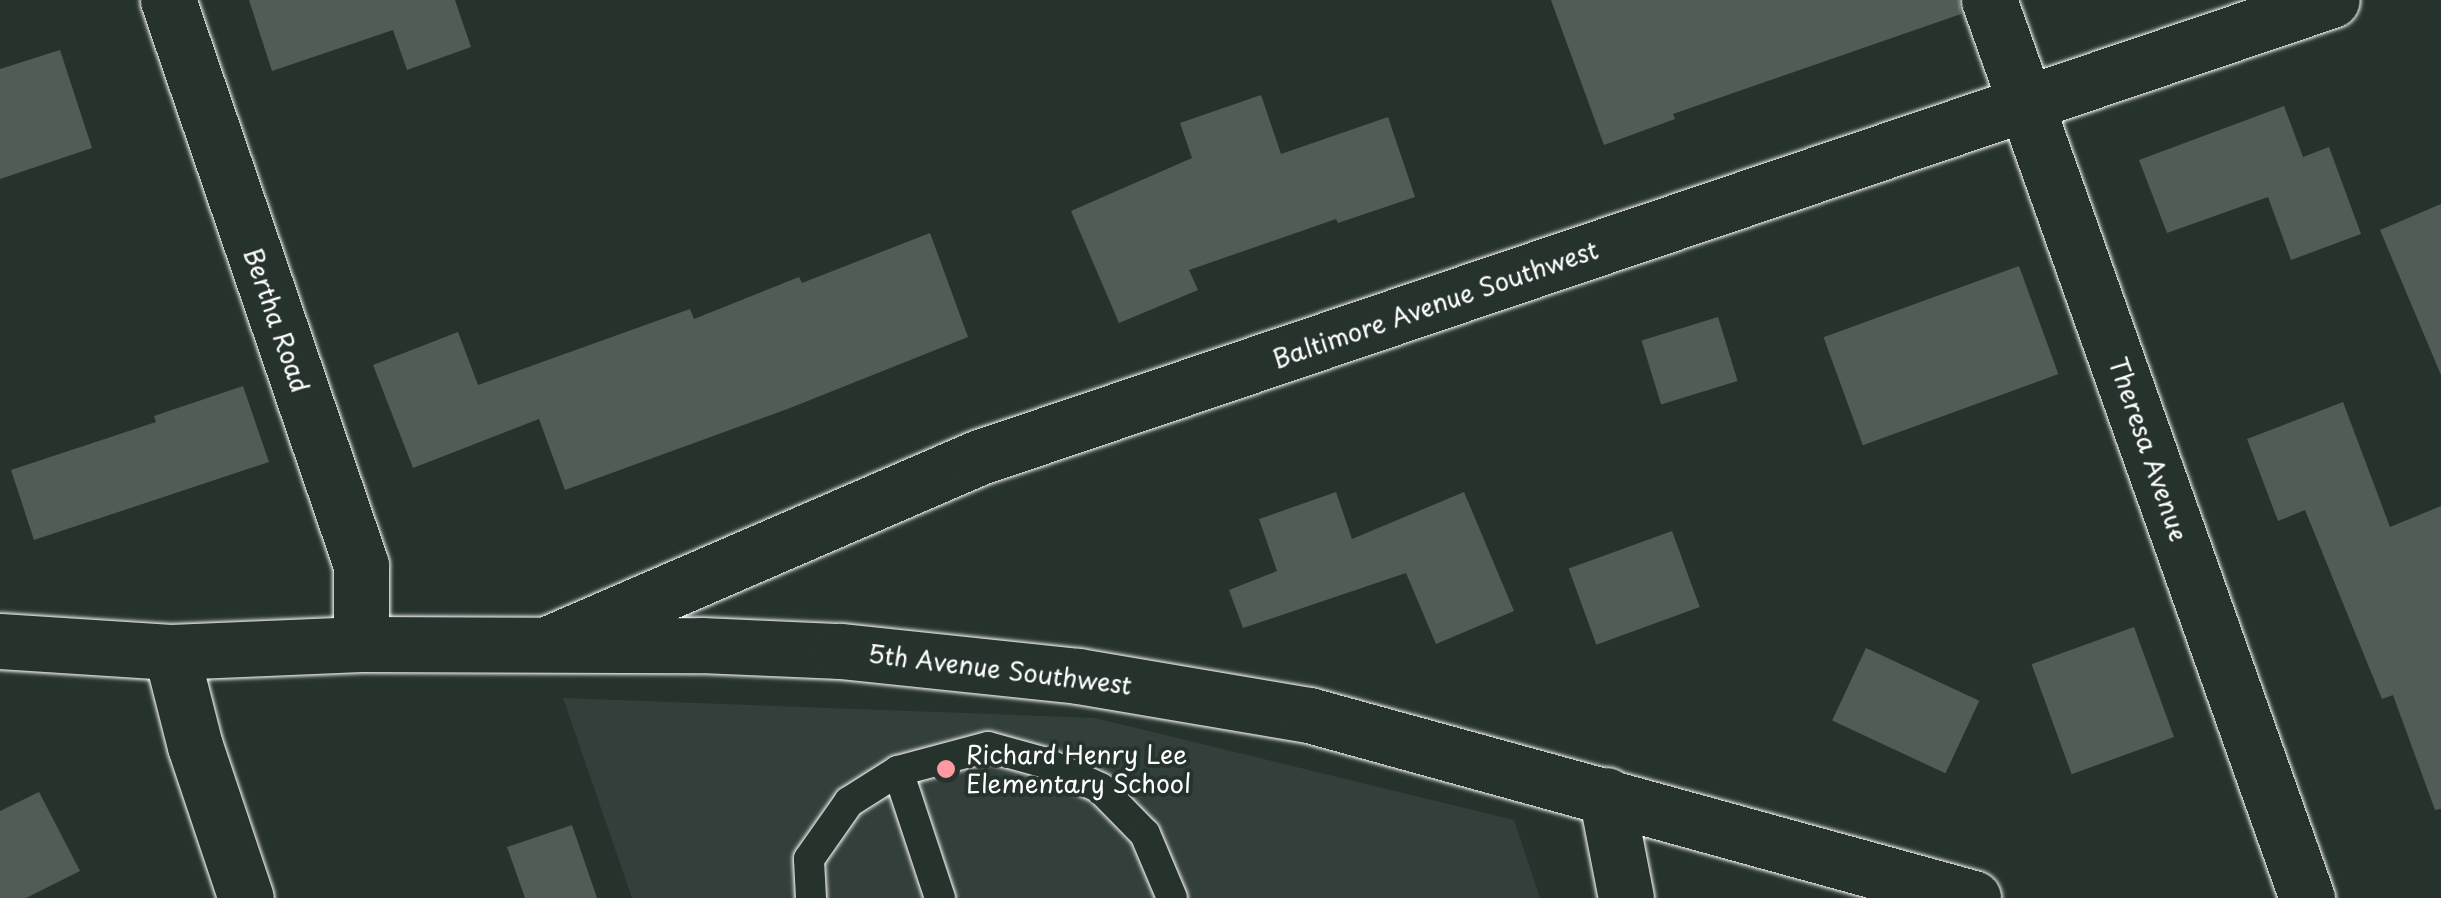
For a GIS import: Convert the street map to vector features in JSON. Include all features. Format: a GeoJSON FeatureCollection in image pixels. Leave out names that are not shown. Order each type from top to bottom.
{"type":"FeatureCollection","features":[{"type":"Feature","properties":{"kind":"street","name":"Bertha Road"},"geometry":{"type":"LineString","coordinates":[[168,0],[361,566],[361,644]]}},
{"type":"Feature","properties":{"kind":"street","name":"Theresa Avenue"},"geometry":{"type":"LineString","coordinates":[[1989,0],[2307,898]]}},
{"type":"Feature","properties":{"kind":"street","name":"Baltimore Avenue Southwest"},"geometry":{"type":"LineString","coordinates":[[552,642],[976,458],[2332,0]]}},
{"type":"Feature","properties":{"kind":"street","name":"5th Avenue Southwest"},"geometry":{"type":"LineString","coordinates":[[0,641],[171,652],[361,644],[552,642],[841,651],[1078,676],[1309,715],[1973,898]]}},
{"type":"Feature","properties":{"kind":"street"},"geometry":{"type":"LineString","coordinates":[[171,652],[196,746],[246,898]]}},
{"type":"Feature","properties":{"kind":"street"},"geometry":{"type":"LineString","coordinates":[[1606,794],[1626,898]]}},
{"type":"Feature","properties":{"kind":"lane"},"geometry":{"type":"LineString","coordinates":[[812,898],[808,859],[849,802],[898,771],[988,748],[1046,764],[1100,788],[1145,834],[1172,898]]}},
{"type":"Feature","properties":{"kind":"lane"},"geometry":{"type":"LineString","coordinates":[[898,771],[940,898]]}},
{"type":"Feature","properties":{"kind":"shaded area","name":"Richard Henry Lee Elementary School"},"geometry":{"type":"Polygon","coordinates":[[[563,698],[1095,718],[1514,820],[1540,898],[632,898],[563,698]]]}},
{"type":"Feature","properties":{"kind":"building"},"geometry":{"type":"Polygon","coordinates":[[[249,0],[455,0],[471,47],[407,70],[393,30],[272,71],[249,0]]]}},
{"type":"Feature","properties":{"kind":"building"},"geometry":{"type":"Polygon","coordinates":[[[1551,0],[1959,0],[1961,14],[1673,114],[1675,119],[1604,145],[1551,0]]]}},
{"type":"Feature","properties":{"kind":"building"},"geometry":{"type":"Polygon","coordinates":[[[60,50],[92,148],[0,179],[0,69],[60,50]]]}},
{"type":"Feature","properties":{"kind":"building"},"geometry":{"type":"Polygon","coordinates":[[[1261,95],[1281,154],[1388,117],[1415,197],[1338,223],[1336,219],[1189,270],[1198,290],[1119,323],[1071,211],[1192,158],[1180,123],[1261,95]]]}},
{"type":"Feature","properties":{"kind":"building"},"geometry":{"type":"Polygon","coordinates":[[[2284,106],[2303,157],[2329,147],[2361,234],[2291,260],[2268,197],[2167,233],[2139,160],[2284,106]]]}},
{"type":"Feature","properties":{"kind":"building"},"geometry":{"type":"Polygon","coordinates":[[[2441,204],[2441,375],[2380,230],[2441,204]]]}},
{"type":"Feature","properties":{"kind":"building"},"geometry":{"type":"Polygon","coordinates":[[[930,233],[968,337],[790,408],[565,490],[539,419],[413,468],[373,365],[458,332],[478,385],[690,309],[694,319],[799,277],[802,283],[930,233]]]}},
{"type":"Feature","properties":{"kind":"building"},"geometry":{"type":"Polygon","coordinates":[[[2019,266],[2058,374],[1863,445],[1824,337],[2019,266]]]}},
{"type":"Feature","properties":{"kind":"building"},"geometry":{"type":"Polygon","coordinates":[[[1718,317],[1738,381],[1661,404],[1641,340],[1718,317]]]}},
{"type":"Feature","properties":{"kind":"building"},"geometry":{"type":"Polygon","coordinates":[[[243,386],[269,462],[34,540],[11,470],[156,422],[154,416],[243,386]]]}},
{"type":"Feature","properties":{"kind":"building"},"geometry":{"type":"Polygon","coordinates":[[[2343,402],[2390,527],[2441,506],[2441,809],[2435,810],[2393,695],[2382,699],[2305,510],[2278,521],[2247,439],[2343,402]]]}},
{"type":"Feature","properties":{"kind":"building"},"geometry":{"type":"Polygon","coordinates":[[[1336,492],[1352,539],[1464,492],[1514,611],[1436,644],[1406,573],[1243,628],[1229,590],[1277,571],[1259,519],[1336,492]]]}},
{"type":"Feature","properties":{"kind":"building"},"geometry":{"type":"Polygon","coordinates":[[[1672,531],[1700,607],[1596,645],[1569,569],[1672,531]]]}},
{"type":"Feature","properties":{"kind":"building"},"geometry":{"type":"Polygon","coordinates":[[[2134,627],[2174,737],[2072,774],[2032,664],[2134,627]]]}},
{"type":"Feature","properties":{"kind":"building"},"geometry":{"type":"Polygon","coordinates":[[[1866,648],[1979,701],[1945,773],[1832,721],[1866,648]]]}},
{"type":"Feature","properties":{"kind":"building"},"geometry":{"type":"Polygon","coordinates":[[[39,792],[80,871],[26,898],[0,898],[0,811],[39,792]]]}},
{"type":"Feature","properties":{"kind":"building"},"geometry":{"type":"Polygon","coordinates":[[[572,825],[597,898],[525,898],[507,847],[572,825]]]}},
{"type":"Feature","properties":{"kind":"place","name":"Richard Henry Lee Elementary School"},"geometry":{"type":"Point","coordinates":[946,769]}}]}
